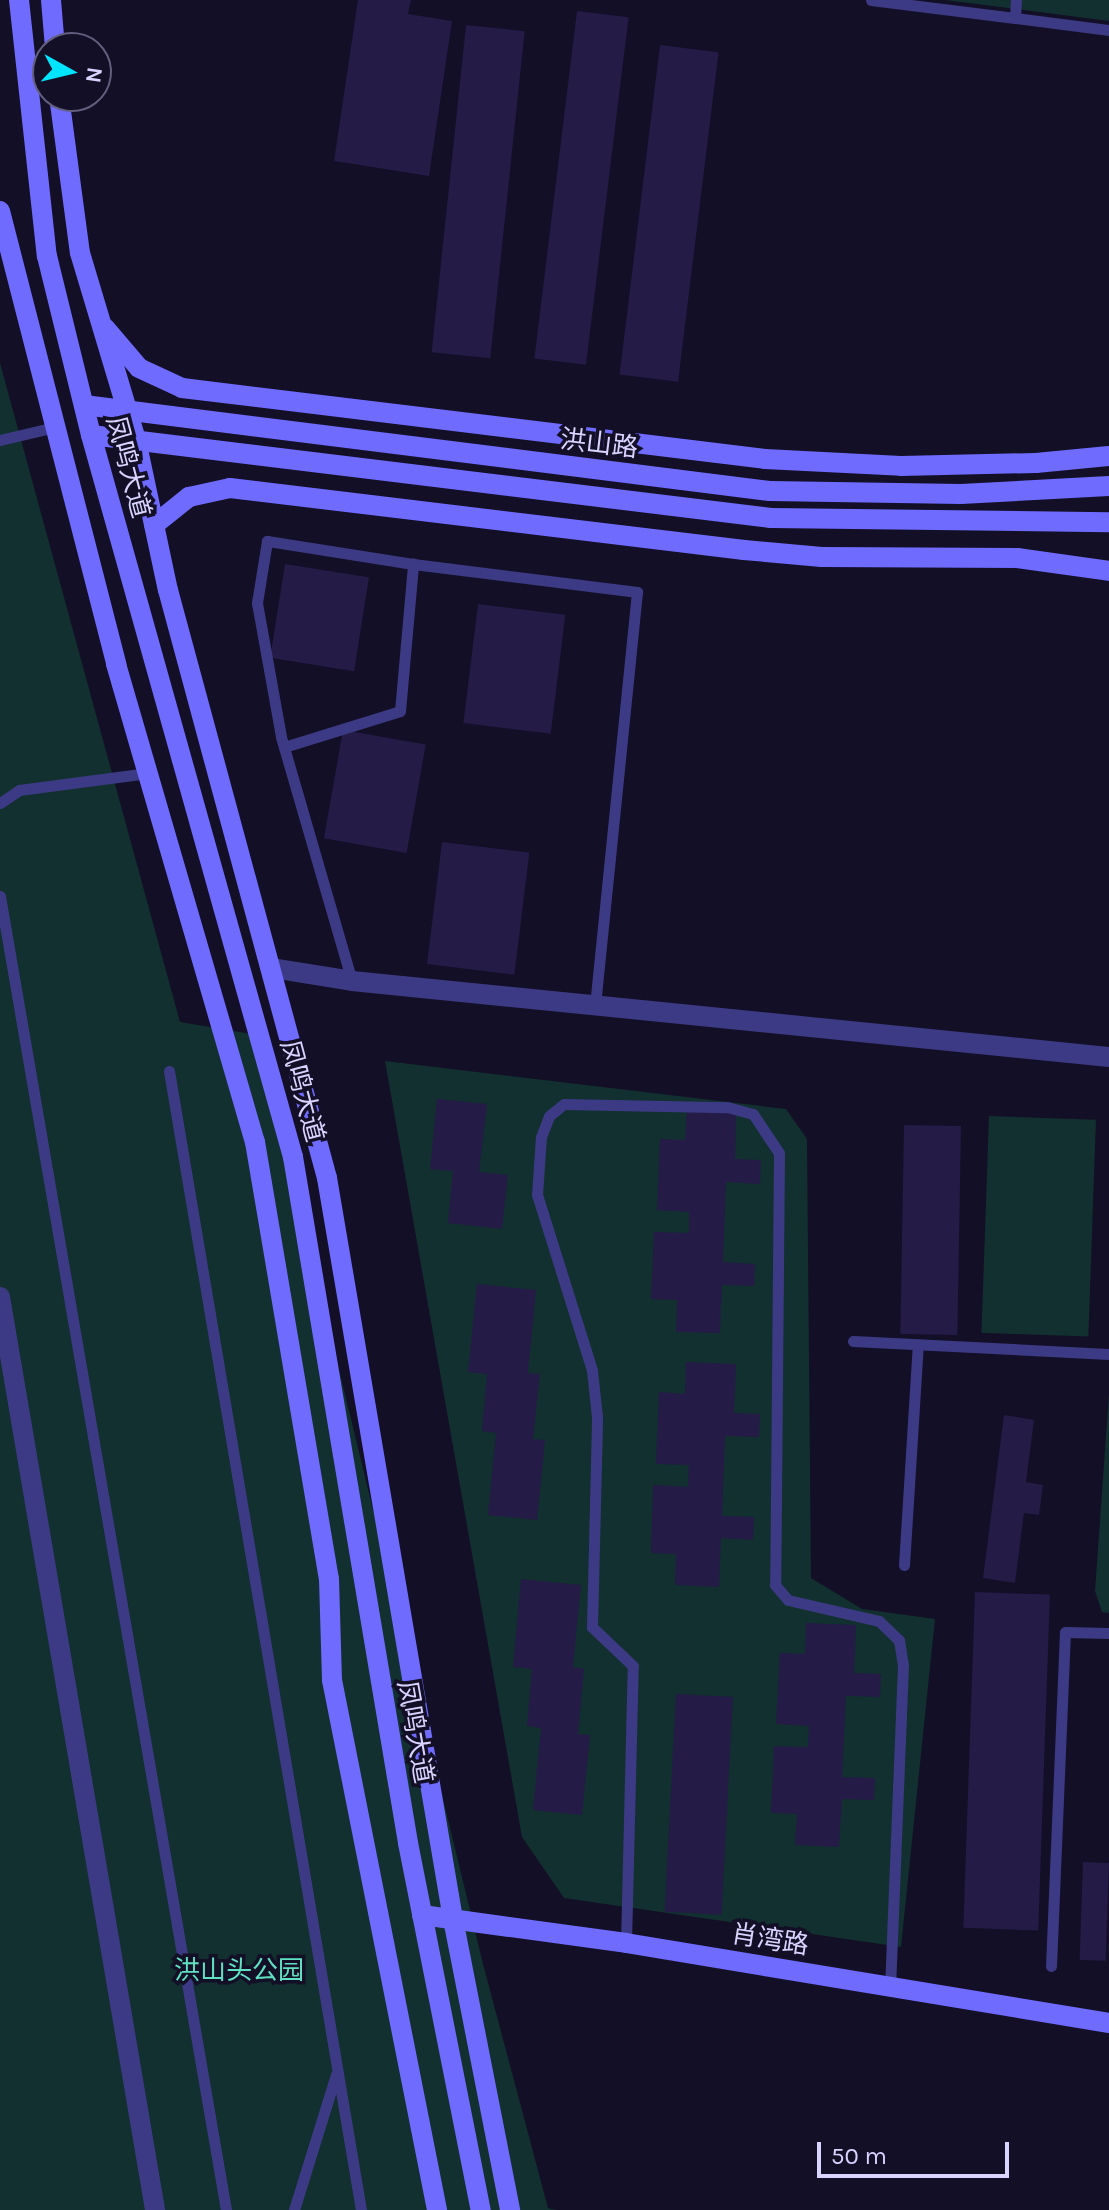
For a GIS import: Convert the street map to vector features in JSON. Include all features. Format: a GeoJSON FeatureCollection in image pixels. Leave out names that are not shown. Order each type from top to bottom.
{"type":"FeatureCollection","features":[{"type":"Feature","properties":{"kind":"street","name":"凤鸣大道"},"geometry":{"type":"LineString","coordinates":[[19,0],[47,256],[91,435],[293,1157],[422,1915],[481,2210]]}},
{"type":"Feature","properties":{"kind":"street"},"geometry":{"type":"LineString","coordinates":[[51,0],[54,32]]}},
{"type":"Feature","properties":{"kind":"street","name":"凤鸣大道"},"geometry":{"type":"LineString","coordinates":[[61,112],[80,253],[136,440],[154,525],[327,1178],[453,1919],[510,2210]]}},
{"type":"Feature","properties":{"kind":"street"},"geometry":{"type":"LineString","coordinates":[[0,211],[148,773],[255,1142],[329,1579],[332,1680],[437,2210]]}},
{"type":"Feature","properties":{"kind":"street"},"geometry":{"type":"LineString","coordinates":[[100,322],[139,368],[182,388],[765,459],[901,466],[1036,463],[1109,456]]}},
{"type":"Feature","properties":{"kind":"street","name":"洪山路"},"geometry":{"type":"LineString","coordinates":[[84,405],[770,491],[961,494],[1109,486]]}},
{"type":"Feature","properties":{"kind":"street","name":"洪山路"},"geometry":{"type":"LineString","coordinates":[[91,435],[771,518],[1109,522]]}},
{"type":"Feature","properties":{"kind":"street"},"geometry":{"type":"LineString","coordinates":[[154,525],[189,497],[230,488],[744,550],[822,557],[1017,558],[1109,571]]}},
{"type":"Feature","properties":{"kind":"street"},"geometry":{"type":"LineString","coordinates":[[272,968],[352,981],[1109,1057]]}},
{"type":"Feature","properties":{"kind":"street"},"geometry":{"type":"LineString","coordinates":[[0,1297],[155,2210]]}},
{"type":"Feature","properties":{"kind":"street","name":"肖湾路"},"geometry":{"type":"LineString","coordinates":[[422,1915],[626,1943],[1109,2023]]}},
{"type":"Feature","properties":{"kind":"lane"},"geometry":{"type":"LineString","coordinates":[[871,0],[1109,30]]}},
{"type":"Feature","properties":{"kind":"lane"},"geometry":{"type":"LineString","coordinates":[[1015,18],[1016,0]]}},
{"type":"Feature","properties":{"kind":"lane"},"geometry":{"type":"LineString","coordinates":[[0,440],[55,427]]}},
{"type":"Feature","properties":{"kind":"lane"},"geometry":{"type":"LineString","coordinates":[[352,981],[284,747],[257,603],[267,541],[413,564],[637,592],[595,1006]]}},
{"type":"Feature","properties":{"kind":"lane"},"geometry":{"type":"LineString","coordinates":[[284,747],[400,711],[413,564]]}},
{"type":"Feature","properties":{"kind":"lane"},"geometry":{"type":"LineString","coordinates":[[0,803],[19,790],[148,773]]}},
{"type":"Feature","properties":{"kind":"lane"},"geometry":{"type":"LineString","coordinates":[[0,896],[226,2210]]}},
{"type":"Feature","properties":{"kind":"lane"},"geometry":{"type":"LineString","coordinates":[[169,1071],[361,2210]]}},
{"type":"Feature","properties":{"kind":"lane"},"geometry":{"type":"LineString","coordinates":[[626,1943],[633,1666],[592,1627],[597,1417],[592,1370],[537,1195],[541,1137],[549,1116],[564,1104],[727,1107],[753,1114],[779,1153],[775,1585],[788,1600],[879,1621],[899,1640],[903,1665],[890,1985]]}},
{"type":"Feature","properties":{"kind":"lane"},"geometry":{"type":"LineString","coordinates":[[853,1341],[1109,1354]]}},
{"type":"Feature","properties":{"kind":"lane"},"geometry":{"type":"LineString","coordinates":[[904,1565],[918,1344]]}},
{"type":"Feature","properties":{"kind":"lane"},"geometry":{"type":"LineString","coordinates":[[1051,1966],[1065,1632],[1109,1633]]}},
{"type":"Feature","properties":{"kind":"lane"},"geometry":{"type":"LineString","coordinates":[[294,2210],[338,2070]]}},
{"type":"Feature","properties":{"kind":"green space"},"geometry":{"type":"Polygon","coordinates":[[[945,0],[1109,0],[1109,21],[945,0]]]}},
{"type":"Feature","properties":{"kind":"green space","name":"洪山头公园"},"geometry":{"type":"Polygon","coordinates":[[[0,363],[180,1022],[258,1035],[483,1964],[548,2208],[556,2210],[0,2210],[0,363]]]}},
{"type":"Feature","properties":{"kind":"green space"},"geometry":{"type":"Polygon","coordinates":[[[385,1061],[786,1109],[807,1139],[811,1578],[862,1609],[935,1619],[901,1947],[564,1898],[522,1837],[385,1061]]]}},
{"type":"Feature","properties":{"kind":"green space"},"geometry":{"type":"Polygon","coordinates":[[[989,1116],[1096,1120],[1088,1337],[981,1333],[989,1116]]]}},
{"type":"Feature","properties":{"kind":"green space"},"geometry":{"type":"Polygon","coordinates":[[[1109,1393],[1109,1613],[1102,1612],[1095,1591],[1109,1393]]]}},
{"type":"Feature","properties":{"kind":"building"},"geometry":{"type":"Polygon","coordinates":[[[358,0],[411,0],[408,14],[452,21],[429,176],[334,161],[358,0]]]}},
{"type":"Feature","properties":{"kind":"building"},"geometry":{"type":"Polygon","coordinates":[[[577,11],[629,17],[586,365],[534,358],[577,11]]]}},
{"type":"Feature","properties":{"kind":"building"},"geometry":{"type":"Polygon","coordinates":[[[466,25],[525,31],[490,358],[432,352],[466,25]]]}},
{"type":"Feature","properties":{"kind":"building"},"geometry":{"type":"Polygon","coordinates":[[[660,45],[719,52],[678,382],[620,375],[660,45]]]}},
{"type":"Feature","properties":{"kind":"building"},"geometry":{"type":"Polygon","coordinates":[[[285,564],[369,577],[354,671],[270,658],[285,564]]]}},
{"type":"Feature","properties":{"kind":"building"},"geometry":{"type":"Polygon","coordinates":[[[478,604],[565,615],[551,734],[463,723],[478,604]]]}},
{"type":"Feature","properties":{"kind":"building"},"geometry":{"type":"Polygon","coordinates":[[[343,730],[426,745],[407,853],[324,838],[343,730]]]}},
{"type":"Feature","properties":{"kind":"building"},"geometry":{"type":"Polygon","coordinates":[[[442,842],[529,853],[514,975],[427,964],[442,842]]]}},
{"type":"Feature","properties":{"kind":"building"},"geometry":{"type":"Polygon","coordinates":[[[437,1099],[487,1104],[479,1172],[508,1175],[502,1229],[448,1223],[453,1171],[430,1169],[437,1099]]]}},
{"type":"Feature","properties":{"kind":"building"},"geometry":{"type":"Polygon","coordinates":[[[687,1109],[736,1111],[735,1159],[761,1160],[760,1184],[726,1182],[723,1262],[755,1264],[754,1286],[722,1285],[720,1333],[676,1332],[677,1300],[651,1299],[654,1232],[689,1233],[689,1212],[657,1210],[660,1139],[685,1140],[687,1109]]]}},
{"type":"Feature","properties":{"kind":"building"},"geometry":{"type":"Polygon","coordinates":[[[904,1125],[961,1126],[957,1335],[900,1334],[904,1125]]]}},
{"type":"Feature","properties":{"kind":"building"},"geometry":{"type":"Polygon","coordinates":[[[477,1284],[536,1290],[528,1373],[540,1374],[533,1439],[545,1440],[537,1520],[488,1515],[496,1433],[482,1431],[487,1374],[468,1372],[477,1284]]]}},
{"type":"Feature","properties":{"kind":"building"},"geometry":{"type":"Polygon","coordinates":[[[686,1362],[736,1364],[734,1413],[760,1414],[759,1437],[725,1436],[722,1516],[754,1517],[753,1540],[721,1538],[719,1587],[675,1585],[676,1554],[651,1553],[653,1485],[688,1487],[689,1465],[656,1464],[659,1392],[685,1394],[686,1362]]]}},
{"type":"Feature","properties":{"kind":"building"},"geometry":{"type":"Polygon","coordinates":[[[1004,1415],[1034,1420],[1026,1482],[1043,1485],[1039,1515],[1024,1513],[1015,1583],[983,1578],[1004,1415]]]}},
{"type":"Feature","properties":{"kind":"building"},"geometry":{"type":"Polygon","coordinates":[[[521,1579],[581,1585],[573,1667],[584,1669],[578,1734],[590,1735],[582,1815],[533,1810],[541,1728],[527,1726],[532,1669],[513,1667],[521,1579]]]}},
{"type":"Feature","properties":{"kind":"building"},"geometry":{"type":"Polygon","coordinates":[[[975,1592],[1050,1595],[1038,1930],[963,1928],[975,1592]]]}},
{"type":"Feature","properties":{"kind":"building"},"geometry":{"type":"Polygon","coordinates":[[[806,1623],[856,1625],[854,1673],[881,1674],[880,1697],[846,1696],[842,1777],[875,1778],[874,1800],[842,1799],[839,1847],[795,1845],[797,1814],[771,1813],[774,1746],[808,1747],[809,1726],[776,1724],[780,1653],[805,1654],[806,1623]]]}},
{"type":"Feature","properties":{"kind":"building"},"geometry":{"type":"Polygon","coordinates":[[[676,1694],[733,1697],[722,1915],[665,1912],[676,1694]]]}},
{"type":"Feature","properties":{"kind":"building"},"geometry":{"type":"Polygon","coordinates":[[[1083,1862],[1109,1863],[1106,1961],[1080,1960],[1083,1862]]]}}]}
